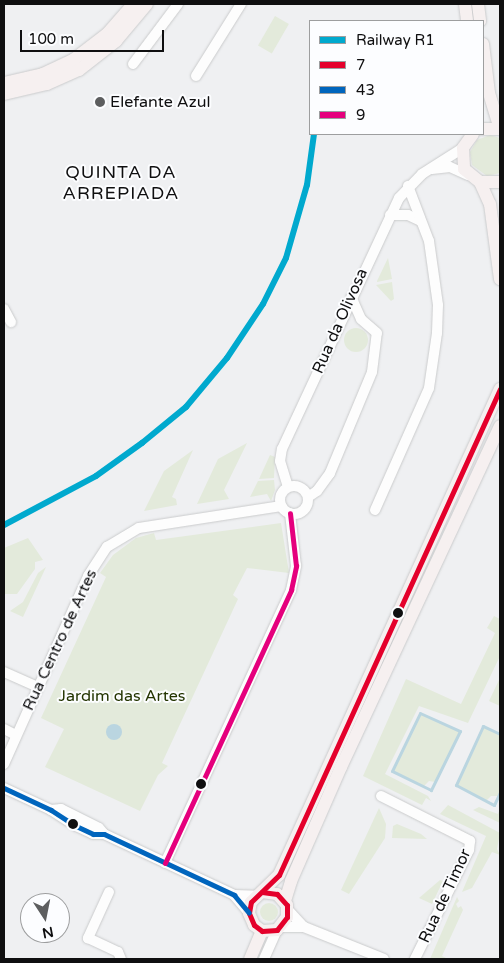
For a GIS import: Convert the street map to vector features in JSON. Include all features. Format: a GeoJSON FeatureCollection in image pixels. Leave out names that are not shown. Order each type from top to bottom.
{"type":"FeatureCollection","features":[{"type":"Feature","properties":{"kind":"main road"},"geometry":{"type":"LineString","coordinates":[[4,83],[43,74],[73,60],[108,33],[133,4]]}},
{"type":"Feature","properties":{"kind":"main road"},"geometry":{"type":"LineString","coordinates":[[4,94],[47,84],[79,70],[116,41],[147,4]]}},
{"type":"Feature","properties":{"kind":"main road"},"geometry":{"type":"LineString","coordinates":[[465,4],[467,20]]}},
{"type":"Feature","properties":{"kind":"main road"},"geometry":{"type":"LineString","coordinates":[[478,4],[480,20]]}},
{"type":"Feature","properties":{"kind":"main road"},"geometry":{"type":"LineString","coordinates":[[484,52],[489,93],[500,128],[484,129]]}},
{"type":"Feature","properties":{"kind":"main road"},"geometry":{"type":"LineString","coordinates":[[472,135],[463,148],[462,162],[468,175],[480,182],[500,182]]}},
{"type":"Feature","properties":{"kind":"main road"},"geometry":{"type":"LineString","coordinates":[[480,182],[490,204],[500,279]]}},
{"type":"Feature","properties":{"kind":"main road"},"geometry":{"type":"LineString","coordinates":[[262,931],[252,921],[249,913],[260,894],[281,870],[500,389]]}},
{"type":"Feature","properties":{"kind":"main road"},"geometry":{"type":"LineString","coordinates":[[262,931],[279,929],[290,881],[500,426]]}},
{"type":"Feature","properties":{"kind":"main road"},"geometry":{"type":"LineString","coordinates":[[260,894],[277,894],[286,905]]}},
{"type":"Feature","properties":{"kind":"main road"},"geometry":{"type":"LineString","coordinates":[[250,959],[262,931]]}},
{"type":"Feature","properties":{"kind":"street"},"geometry":{"type":"LineString","coordinates":[[133,64],[178,4]]}},
{"type":"Feature","properties":{"kind":"street"},"geometry":{"type":"LineString","coordinates":[[196,76],[239,4]]}},
{"type":"Feature","properties":{"kind":"street","name":"Rua da Olivosa"},"geometry":{"type":"LineString","coordinates":[[288,487],[283,476],[280,454],[390,215],[408,186],[463,148]]}},
{"type":"Feature","properties":{"kind":"street"},"geometry":{"type":"LineString","coordinates":[[431,169],[450,167],[468,175]]}},
{"type":"Feature","properties":{"kind":"street"},"geometry":{"type":"LineString","coordinates":[[375,510],[429,388],[434,362],[438,305],[429,241],[408,186]]}},
{"type":"Feature","properties":{"kind":"street"},"geometry":{"type":"LineString","coordinates":[[390,215],[408,215],[421,221]]}},
{"type":"Feature","properties":{"kind":"street"},"geometry":{"type":"LineString","coordinates":[[290,513],[305,509],[308,497],[317,491],[330,473],[367,391],[377,333],[361,319],[351,297]]}},
{"type":"Feature","properties":{"kind":"street"},"geometry":{"type":"LineString","coordinates":[[4,309],[12,322]]}},
{"type":"Feature","properties":{"kind":"street"},"geometry":{"type":"LineString","coordinates":[[337,329],[351,320],[361,319]]}},
{"type":"Feature","properties":{"kind":"street"},"geometry":{"type":"LineString","coordinates":[[166,863],[291,590],[296,566],[290,513],[281,506],[280,495],[288,487],[301,487],[308,497]]}},
{"type":"Feature","properties":{"kind":"street","name":"Rua Centro de Artes"},"geometry":{"type":"LineString","coordinates":[[4,764],[88,576],[107,547],[119,538],[139,528],[281,506]]}},
{"type":"Feature","properties":{"kind":"street"},"geometry":{"type":"LineString","coordinates":[[4,672],[38,687]]}},
{"type":"Feature","properties":{"kind":"street"},"geometry":{"type":"LineString","coordinates":[[4,729],[16,736]]}},
{"type":"Feature","properties":{"kind":"street"},"geometry":{"type":"LineString","coordinates":[[4,788],[52,810],[76,826],[93,834],[104,834],[234,895],[249,913]]}},
{"type":"Feature","properties":{"kind":"street","name":"Rua de Timor"},"geometry":{"type":"LineString","coordinates":[[381,796],[470,841],[469,850],[415,959]]}},
{"type":"Feature","properties":{"kind":"street"},"geometry":{"type":"LineString","coordinates":[[109,892],[88,938],[118,952],[121,959]]}},
{"type":"Feature","properties":{"kind":"street"},"geometry":{"type":"LineString","coordinates":[[234,895],[260,894]]}},
{"type":"Feature","properties":{"kind":"street"},"geometry":{"type":"LineString","coordinates":[[286,905],[304,927]]}},
{"type":"Feature","properties":{"kind":"street"},"geometry":{"type":"LineString","coordinates":[[264,959],[279,929],[304,927],[384,959]]}},
{"type":"Feature","properties":{"kind":"green space"},"geometry":{"type":"Polygon","coordinates":[[[275,16],[289,24],[272,53],[258,45],[275,16]]]}},
{"type":"Feature","properties":{"kind":"green space"},"geometry":{"type":"Polygon","coordinates":[[[490,135],[500,138],[500,173],[487,176],[472,165],[470,152],[477,140],[490,135]]]}},
{"type":"Feature","properties":{"kind":"green space"},"geometry":{"type":"Polygon","coordinates":[[[388,258],[392,279],[377,282],[377,281],[388,258]]]}},
{"type":"Feature","properties":{"kind":"green space"},"geometry":{"type":"Polygon","coordinates":[[[392,282],[394,299],[391,301],[376,285],[392,282]]]}},
{"type":"Feature","properties":{"kind":"green space"},"geometry":{"type":"Polygon","coordinates":[[[356,328],[365,331],[368,340],[365,349],[356,352],[347,349],[344,340],[347,331],[356,328]]]}},
{"type":"Feature","properties":{"kind":"green space"},"geometry":{"type":"Polygon","coordinates":[[[247,443],[224,490],[229,499],[197,504],[218,459],[247,443]]]}},
{"type":"Feature","properties":{"kind":"green space"},"geometry":{"type":"Polygon","coordinates":[[[193,450],[172,497],[176,499],[177,505],[144,511],[164,471],[193,450]]]}},
{"type":"Feature","properties":{"kind":"green space"},"geometry":{"type":"Polygon","coordinates":[[[270,455],[275,457],[274,478],[259,479],[270,455]]]}},
{"type":"Feature","properties":{"kind":"green space"},"geometry":{"type":"Polygon","coordinates":[[[274,480],[275,490],[271,501],[267,494],[250,497],[258,481],[274,480]]]}},
{"type":"Feature","properties":{"kind":"green space","name":"Jardim das Artes"},"geometry":{"type":"Polygon","coordinates":[[[281,523],[289,573],[247,568],[233,595],[238,599],[162,763],[168,766],[158,775],[140,811],[45,767],[64,729],[41,718],[106,577],[100,573],[113,555],[136,538],[154,533],[156,540],[281,523]]]}},
{"type":"Feature","properties":{"kind":"green space"},"geometry":{"type":"Polygon","coordinates":[[[28,538],[43,560],[35,562],[35,569],[17,594],[4,594],[4,548],[28,538]]]}},
{"type":"Feature","properties":{"kind":"green space"},"geometry":{"type":"Polygon","coordinates":[[[46,567],[23,617],[10,611],[23,602],[38,573],[46,567]]]}},
{"type":"Feature","properties":{"kind":"green space"},"geometry":{"type":"Polygon","coordinates":[[[494,616],[500,619],[500,656],[468,723],[419,706],[385,774],[428,796],[431,801],[426,798],[422,805],[363,776],[406,679],[461,704],[495,633],[487,628],[494,616]]]}},
{"type":"Feature","properties":{"kind":"green space"},"geometry":{"type":"Polygon","coordinates":[[[500,678],[500,706],[489,701],[500,678]]]}},
{"type":"Feature","properties":{"kind":"green space"},"geometry":{"type":"Polygon","coordinates":[[[420,713],[460,731],[435,782],[429,781],[424,786],[392,771],[420,713]]]}},
{"type":"Feature","properties":{"kind":"green space"},"geometry":{"type":"Polygon","coordinates":[[[483,726],[500,734],[500,792],[498,796],[491,796],[486,801],[456,785],[483,726]]]}},
{"type":"Feature","properties":{"kind":"green space"},"geometry":{"type":"Polygon","coordinates":[[[448,805],[500,833],[497,849],[500,855],[492,852],[472,888],[462,892],[486,836],[440,814],[448,805]]]}},
{"type":"Feature","properties":{"kind":"green space"},"geometry":{"type":"Polygon","coordinates":[[[479,807],[498,814],[500,808],[500,823],[473,810],[479,807]]]}},
{"type":"Feature","properties":{"kind":"green space"},"geometry":{"type":"Polygon","coordinates":[[[379,808],[386,824],[385,838],[349,894],[341,890],[379,808]]]}},
{"type":"Feature","properties":{"kind":"green space"},"geometry":{"type":"Polygon","coordinates":[[[397,824],[421,834],[427,839],[392,838],[393,826],[397,824]]]}},
{"type":"Feature","properties":{"kind":"green space"},"geometry":{"type":"Polygon","coordinates":[[[440,880],[443,881],[432,904],[419,898],[440,880]]]}},
{"type":"Feature","properties":{"kind":"green space"},"geometry":{"type":"Polygon","coordinates":[[[457,897],[459,901],[456,904],[458,908],[461,906],[463,910],[442,956],[448,959],[430,959],[457,897]]]}},
{"type":"Feature","properties":{"kind":"green space"},"geometry":{"type":"Polygon","coordinates":[[[265,903],[273,903],[278,908],[276,919],[265,921],[260,916],[260,908],[265,903]]]}},
{"type":"Feature","properties":{"kind":"water"},"geometry":{"type":"Polygon","coordinates":[[[111,724],[117,724],[122,729],[120,738],[111,740],[106,735],[106,729],[111,724]]]}},
{"type":"Feature","properties":{"kind":"waterway"},"geometry":{"type":"LineString","coordinates":[[420,713],[460,731],[431,790],[392,771],[420,713]]}},
{"type":"Feature","properties":{"kind":"waterway"},"geometry":{"type":"LineString","coordinates":[[500,734],[483,726],[456,785],[494,805],[500,792]]}},
{"type":"Feature","properties":{"kind":"rail line","name":"R1"},"geometry":{"type":"LineString","coordinates":[[4,525],[96,476],[142,443],[186,407],[227,358],[263,304],[286,258],[307,185],[314,135]]}},
{"type":"Feature","properties":{"kind":"transit line","name":"7"},"geometry":{"type":"LineString","coordinates":[[262,892],[277,894],[287,905],[287,917],[277,930],[262,931],[254,925],[249,913],[251,902],[279,875],[500,389]]}},
{"type":"Feature","properties":{"kind":"transit line","name":"9"},"geometry":{"type":"LineString","coordinates":[[165,863],[291,590],[296,566],[290,513]]}},
{"type":"Feature","properties":{"kind":"transit line","name":"43"},"geometry":{"type":"LineString","coordinates":[[4,788],[51,810],[93,834],[104,834],[234,895],[249,913]]}},
{"type":"Feature","properties":{"kind":"place","name":"Elefante Azul"},"geometry":{"type":"Point","coordinates":[100,102]}},
{"type":"Feature","properties":{"kind":"district","name":"QUINTA DA ARREPIADA"},"geometry":{"type":"Point","coordinates":[121,183]}}]}
